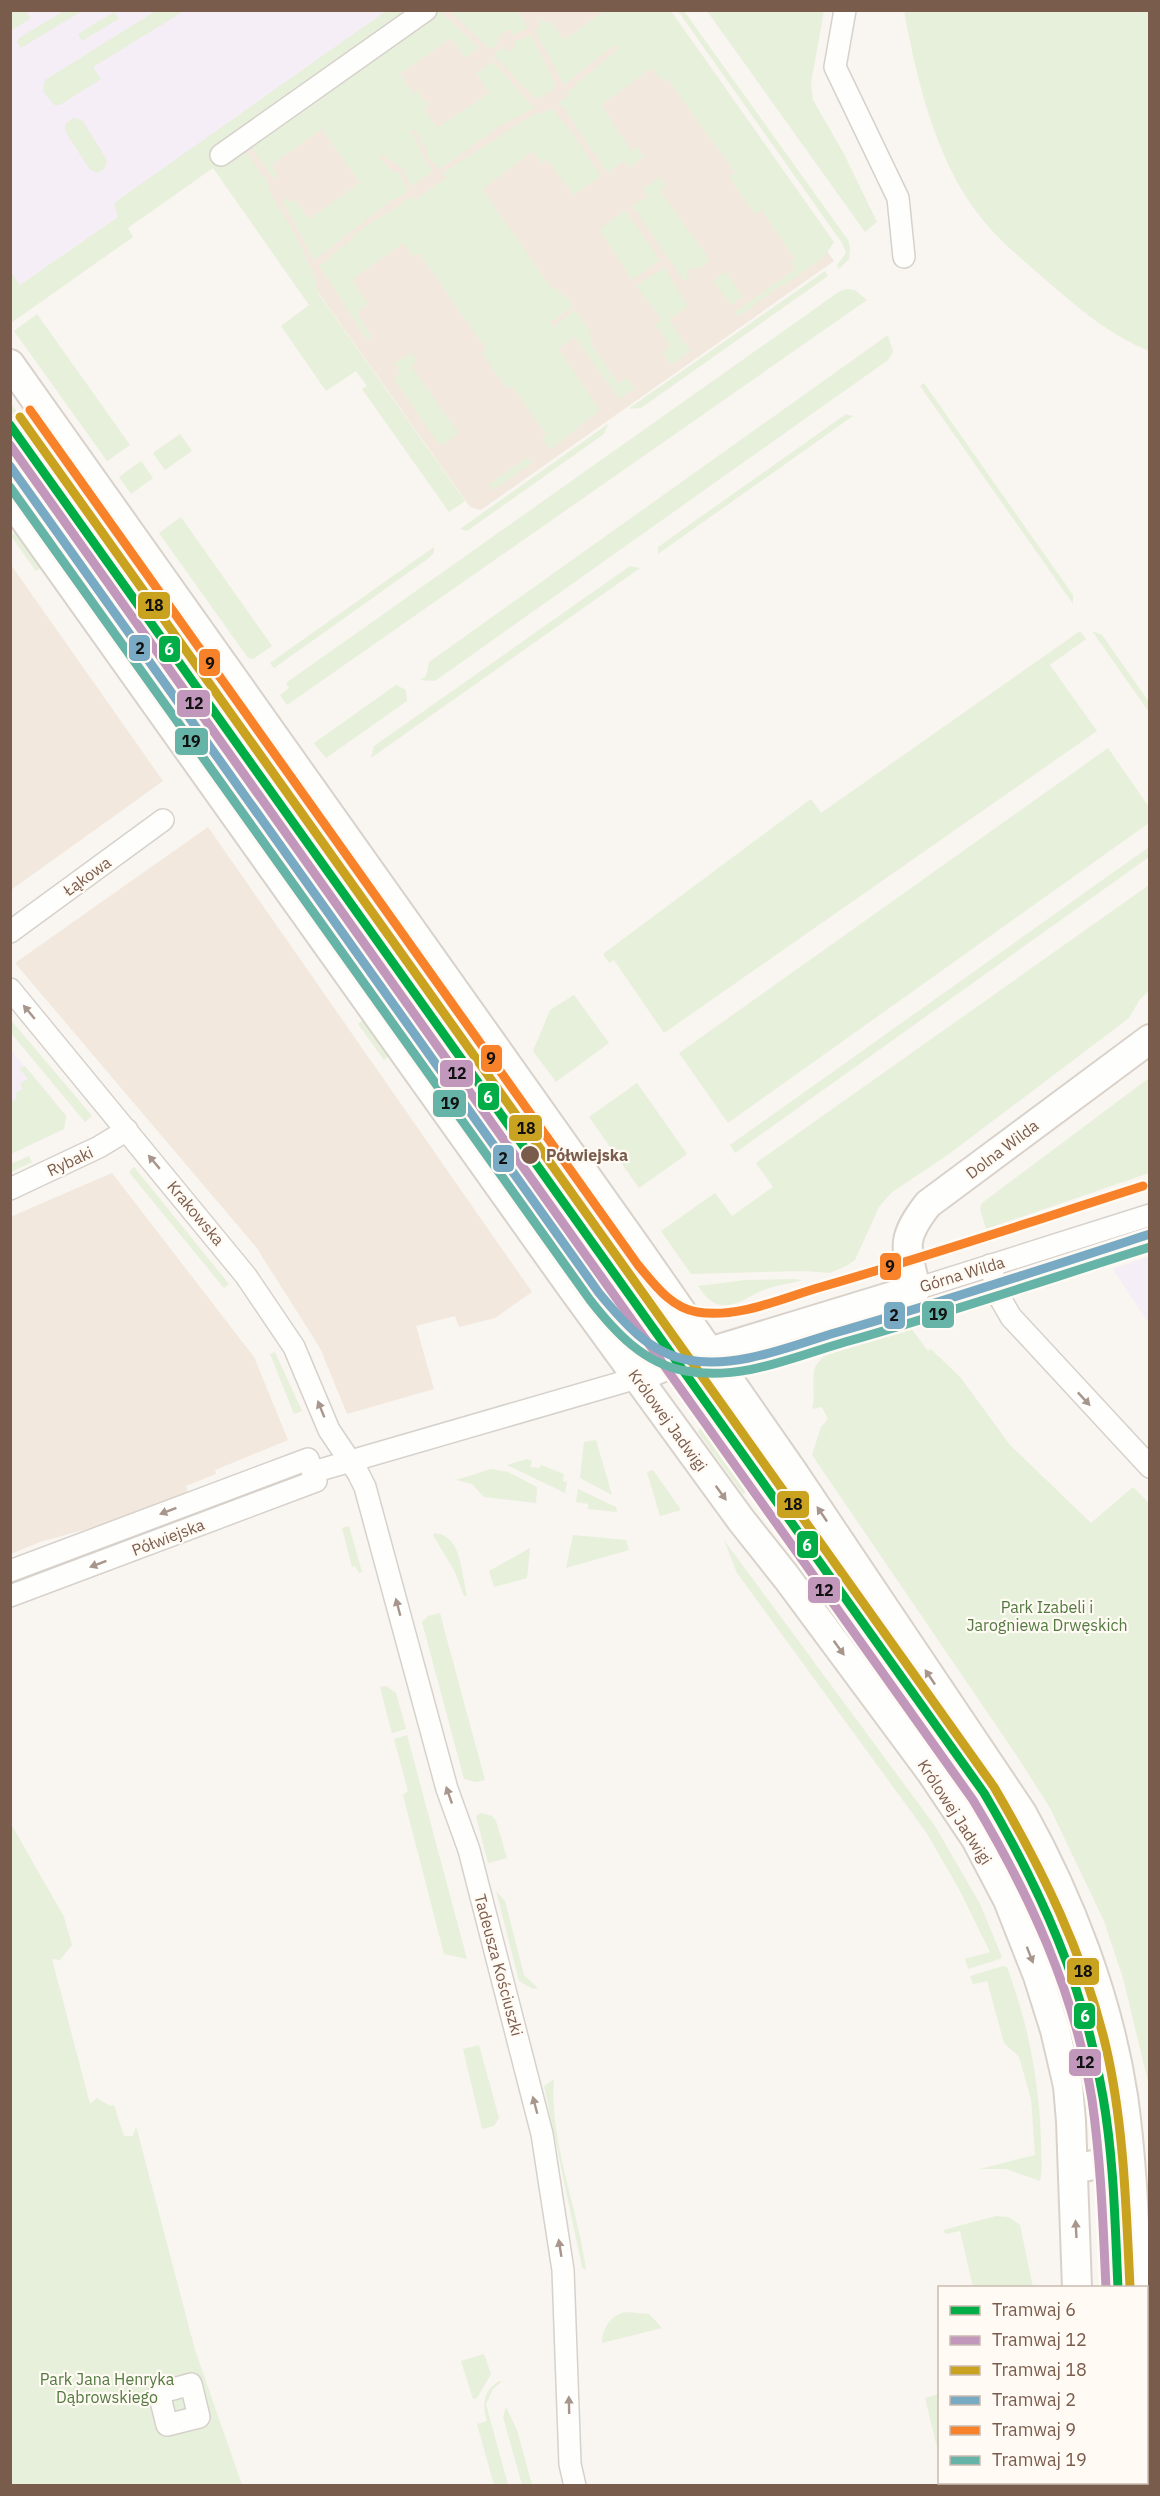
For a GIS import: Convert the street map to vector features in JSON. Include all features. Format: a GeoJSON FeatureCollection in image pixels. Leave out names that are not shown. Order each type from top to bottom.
{"type":"FeatureCollection","features":[{"type":"Feature","properties":{"kind":"street"},"geometry":{"type":"LineString","coordinates":[[221,155],[426,10]]}},
{"type":"Feature","properties":{"kind":"street"},"geometry":{"type":"LineString","coordinates":[[845,10],[835,67],[898,198],[904,256]]}},
{"type":"Feature","properties":{"kind":"street"},"geometry":{"type":"LineString","coordinates":[[10,364],[710,1353],[1008,1792],[1036,1838],[1071,1917],[1099,1995],[1123,2096],[1136,2286]]}},
{"type":"Feature","properties":{"kind":"street","name":"Królowej Jadwigi"},"geometry":{"type":"LineString","coordinates":[[10,499],[637,1378],[931,1772],[970,1830],[1003,1888],[1032,1959],[1055,2030],[1068,2086],[1077,2286]]}},
{"type":"Feature","properties":{"kind":"street","name":"Łąkowa"},"geometry":{"type":"LineString","coordinates":[[10,932],[163,820]]}},
{"type":"Feature","properties":{"kind":"street","name":"Krakowska"},"geometry":{"type":"LineString","coordinates":[[10,989],[246,1276],[294,1347],[329,1430],[350,1459]]}},
{"type":"Feature","properties":{"kind":"street","name":"Dolna Wilda"},"geometry":{"type":"LineString","coordinates":[[916,1289],[906,1243],[913,1223],[928,1204],[1149,1039]]}},
{"type":"Feature","properties":{"kind":"street","name":"Rybaki"},"geometry":{"type":"LineString","coordinates":[[10,1189],[99,1147],[127,1130]]}},
{"type":"Feature","properties":{"kind":"street","name":"Górna Wilda"},"geometry":{"type":"LineString","coordinates":[[670,1364],[1149,1215]]}},
{"type":"Feature","properties":{"kind":"street"},"geometry":{"type":"LineString","coordinates":[[990,1265],[1000,1298],[1011,1317],[1149,1467]]}},
{"type":"Feature","properties":{"kind":"street","name":"Półwiejska"},"geometry":{"type":"LineString","coordinates":[[313,1472],[350,1459],[637,1378],[670,1364]]}},
{"type":"Feature","properties":{"kind":"street","name":"Półwiejska"},"geometry":{"type":"LineString","coordinates":[[10,1571],[308,1459],[316,1481],[10,1596]]}},
{"type":"Feature","properties":{"kind":"street","name":"Tadeusza Kościuszki"},"geometry":{"type":"LineString","coordinates":[[350,1459],[365,1487],[447,1789],[469,1850],[542,2134],[563,2270],[570,2464],[575,2486]]}},
{"type":"Feature","properties":{"kind":"street"},"geometry":{"type":"LineString","coordinates":[[1073,2169],[1129,2158]]}},
{"type":"Feature","properties":{"kind":"shaded area"},"geometry":{"type":"Polygon","coordinates":[[[11,11],[410,11],[11,292],[11,11]]]}},
{"type":"Feature","properties":{"kind":"shaded area"},"geometry":{"type":"Polygon","coordinates":[[[410,11],[660,11],[834,261],[481,510],[470,507],[216,148],[410,11]]]}},
{"type":"Feature","properties":{"kind":"shaded area"},"geometry":{"type":"Polygon","coordinates":[[[11,565],[163,781],[10,890],[11,565]]]}},
{"type":"Feature","properties":{"kind":"shaded area"},"geometry":{"type":"Polygon","coordinates":[[[208,827],[532,1292],[495,1318],[459,1327],[455,1316],[416,1326],[434,1389],[347,1414],[320,1348],[256,1247],[15,963],[208,827]]]}},
{"type":"Feature","properties":{"kind":"shaded area"},"geometry":{"type":"Polygon","coordinates":[[[10,1049],[66,1116],[64,1129],[11,1154],[10,1049]]]}},
{"type":"Feature","properties":{"kind":"shaded area"},"geometry":{"type":"Polygon","coordinates":[[[112,1173],[254,1357],[288,1440],[215,1470],[216,1474],[186,1486],[191,1500],[40,1542],[11,1554],[10,1217],[112,1173]]]}},
{"type":"Feature","properties":{"kind":"shaded area"},"geometry":{"type":"Polygon","coordinates":[[[1150,1256],[1149,1324],[1113,1269],[1150,1256]]]}},
{"type":"Feature","properties":{"kind":"green space"},"geometry":{"type":"Polygon","coordinates":[[[11,10],[26,11],[31,18],[11,31],[11,10]]]}},
{"type":"Feature","properties":{"kind":"green space"},"geometry":{"type":"Polygon","coordinates":[[[157,10],[184,11],[93,67],[101,79],[60,105],[54,105],[43,91],[45,80],[157,10]]]}},
{"type":"Feature","properties":{"kind":"green space"},"geometry":{"type":"Polygon","coordinates":[[[64,11],[82,11],[21,48],[17,42],[19,38],[64,11]]]}},
{"type":"Feature","properties":{"kind":"green space"},"geometry":{"type":"Polygon","coordinates":[[[386,11],[410,11],[244,149],[260,173],[267,179],[273,197],[306,258],[318,293],[465,501],[449,512],[362,389],[367,386],[356,371],[326,391],[281,326],[309,305],[213,168],[128,228],[133,237],[11,323],[10,271],[20,285],[118,217],[114,205],[118,200],[386,11]]]}},
{"type":"Feature","properties":{"kind":"green space"},"geometry":{"type":"Polygon","coordinates":[[[440,11],[479,48],[465,58],[451,38],[400,74],[413,94],[419,90],[424,103],[427,101],[430,105],[424,109],[437,128],[489,93],[476,73],[493,62],[534,108],[501,125],[440,169],[427,157],[427,149],[421,142],[416,129],[411,131],[424,159],[433,171],[412,186],[401,168],[382,154],[379,158],[392,171],[401,174],[408,188],[405,194],[392,200],[314,260],[283,201],[287,198],[290,203],[295,200],[309,219],[360,183],[322,129],[271,165],[278,175],[273,178],[250,145],[440,11]]]}},
{"type":"Feature","properties":{"kind":"green space"},"geometry":{"type":"Polygon","coordinates":[[[450,11],[518,11],[528,28],[510,36],[512,32],[510,29],[500,35],[496,46],[490,49],[450,11]]]}},
{"type":"Feature","properties":{"kind":"green space"},"geometry":{"type":"Polygon","coordinates":[[[605,11],[671,11],[834,242],[824,257],[783,286],[782,284],[739,317],[735,312],[794,270],[790,263],[795,259],[761,210],[755,214],[729,178],[735,173],[667,78],[662,81],[652,68],[601,105],[631,151],[638,147],[644,156],[629,168],[624,161],[609,172],[605,169],[564,108],[557,104],[569,95],[567,91],[577,86],[576,82],[583,80],[584,76],[618,49],[614,45],[564,85],[535,30],[541,26],[539,21],[542,19],[546,23],[550,20],[564,40],[605,11]]]}},
{"type":"Feature","properties":{"kind":"green space"},"geometry":{"type":"Polygon","coordinates":[[[678,11],[684,11],[848,240],[849,259],[839,269],[837,265],[846,253],[842,243],[678,11]]]}},
{"type":"Feature","properties":{"kind":"green space"},"geometry":{"type":"Polygon","coordinates":[[[707,11],[824,11],[811,83],[813,100],[843,152],[877,222],[865,232],[707,11]]]}},
{"type":"Feature","properties":{"kind":"green space"},"geometry":{"type":"Polygon","coordinates":[[[904,11],[1149,11],[1149,351],[1112,332],[1077,306],[999,238],[966,197],[941,147],[922,93],[904,11]]]}},
{"type":"Feature","properties":{"kind":"green space"},"geometry":{"type":"Polygon","coordinates":[[[114,12],[119,19],[82,41],[78,34],[114,12]]]}},
{"type":"Feature","properties":{"kind":"green space"},"geometry":{"type":"Polygon","coordinates":[[[530,34],[555,83],[554,89],[540,98],[531,96],[531,92],[494,56],[503,46],[507,52],[516,46],[513,40],[521,40],[530,34]]]}},
{"type":"Feature","properties":{"kind":"green space"},"geometry":{"type":"Polygon","coordinates":[[[551,108],[570,130],[601,176],[574,195],[547,160],[542,163],[533,151],[482,189],[552,289],[555,287],[560,294],[563,292],[573,306],[550,322],[554,327],[575,310],[591,332],[589,335],[593,342],[591,344],[618,383],[627,378],[635,389],[619,399],[575,337],[558,349],[600,410],[550,450],[542,438],[546,434],[512,386],[507,389],[482,353],[486,349],[419,253],[413,256],[403,243],[352,280],[368,304],[357,312],[372,338],[369,339],[366,338],[319,265],[331,259],[332,254],[338,252],[339,248],[346,245],[369,224],[412,196],[415,200],[447,178],[443,173],[537,112],[539,115],[551,108]]]}},
{"type":"Feature","properties":{"kind":"green space"},"geometry":{"type":"Polygon","coordinates":[[[74,118],[82,120],[107,160],[105,168],[98,173],[90,170],[65,131],[66,123],[74,118]]]}},
{"type":"Feature","properties":{"kind":"green space"},"geometry":{"type":"Polygon","coordinates":[[[659,176],[666,186],[660,191],[710,260],[698,269],[695,266],[686,272],[690,277],[684,281],[636,211],[633,210],[632,205],[648,197],[642,188],[652,184],[659,176]]]}},
{"type":"Feature","properties":{"kind":"green space"},"geometry":{"type":"Polygon","coordinates":[[[625,210],[660,260],[632,280],[599,230],[625,210]]]}},
{"type":"Feature","properties":{"kind":"green space"},"geometry":{"type":"Polygon","coordinates":[[[664,267],[688,306],[669,320],[690,351],[671,365],[662,353],[671,346],[655,325],[662,320],[636,286],[664,267]]]}},
{"type":"Feature","properties":{"kind":"green space"},"geometry":{"type":"Polygon","coordinates":[[[725,271],[743,296],[731,305],[713,281],[725,271]]]}},
{"type":"Feature","properties":{"kind":"green space"},"geometry":{"type":"Polygon","coordinates":[[[825,271],[828,276],[641,408],[628,409],[825,271]]]}},
{"type":"Feature","properties":{"kind":"green space"},"geometry":{"type":"Polygon","coordinates":[[[855,290],[867,300],[287,705],[280,695],[289,688],[286,683],[840,291],[855,290]]]}},
{"type":"Feature","properties":{"kind":"green space"},"geometry":{"type":"Polygon","coordinates":[[[37,314],[130,445],[107,461],[14,331],[37,314]]]}},
{"type":"Feature","properties":{"kind":"green space"},"geometry":{"type":"Polygon","coordinates":[[[888,335],[893,352],[888,360],[435,681],[420,680],[426,676],[429,662],[888,335]]]}},
{"type":"Feature","properties":{"kind":"green space"},"geometry":{"type":"Polygon","coordinates":[[[411,353],[417,361],[411,366],[459,433],[442,445],[438,443],[394,379],[399,372],[395,363],[411,353]]]}},
{"type":"Feature","properties":{"kind":"green space"},"geometry":{"type":"Polygon","coordinates":[[[924,383],[1073,595],[1073,604],[920,386],[924,383]]]}},
{"type":"Feature","properties":{"kind":"green space"},"geometry":{"type":"Polygon","coordinates":[[[10,402],[466,1042],[524,1112],[514,1120],[11,411],[10,402]]]}},
{"type":"Feature","properties":{"kind":"green space"},"geometry":{"type":"Polygon","coordinates":[[[846,414],[853,416],[658,554],[658,547],[846,414]]]}},
{"type":"Feature","properties":{"kind":"green space"},"geometry":{"type":"Polygon","coordinates":[[[608,424],[604,434],[467,531],[460,529],[608,424]]]}},
{"type":"Feature","properties":{"kind":"green space"},"geometry":{"type":"Polygon","coordinates":[[[180,434],[192,451],[165,470],[153,453],[180,434]]]}},
{"type":"Feature","properties":{"kind":"green space"},"geometry":{"type":"Polygon","coordinates":[[[10,454],[493,1134],[484,1140],[473,1126],[445,1080],[11,467],[10,454]]]}},
{"type":"Feature","properties":{"kind":"green space"},"geometry":{"type":"Polygon","coordinates":[[[528,457],[532,463],[493,490],[489,484],[528,457]]]}},
{"type":"Feature","properties":{"kind":"green space"},"geometry":{"type":"Polygon","coordinates":[[[141,461],[153,478],[131,494],[119,477],[141,461]]]}},
{"type":"Feature","properties":{"kind":"green space"},"geometry":{"type":"Polygon","coordinates":[[[181,517],[272,646],[253,659],[248,658],[159,533],[181,517]]]}},
{"type":"Feature","properties":{"kind":"green space"},"geometry":{"type":"Polygon","coordinates":[[[16,531],[42,567],[36,571],[11,536],[16,531]]]}},
{"type":"Feature","properties":{"kind":"green space"},"geometry":{"type":"Polygon","coordinates":[[[434,547],[434,553],[426,560],[274,668],[270,663],[434,547]]]}},
{"type":"Feature","properties":{"kind":"green space"},"geometry":{"type":"Polygon","coordinates":[[[630,566],[640,568],[371,758],[374,746],[630,566]]]}},
{"type":"Feature","properties":{"kind":"green space"},"geometry":{"type":"Polygon","coordinates":[[[1080,631],[1086,639],[1050,665],[1097,731],[664,1033],[614,960],[609,963],[603,954],[811,799],[821,813],[1080,631]]]}},
{"type":"Feature","properties":{"kind":"green space"},"geometry":{"type":"Polygon","coordinates":[[[1092,631],[1102,635],[1149,702],[1149,712],[1092,631]]]}},
{"type":"Feature","properties":{"kind":"green space"},"geometry":{"type":"Polygon","coordinates":[[[396,685],[406,690],[407,701],[326,758],[314,743],[396,685]]]}},
{"type":"Feature","properties":{"kind":"green space"},"geometry":{"type":"Polygon","coordinates":[[[1108,748],[1149,807],[1149,823],[728,1123],[679,1053],[1108,748]]]}},
{"type":"Feature","properties":{"kind":"green space"},"geometry":{"type":"Polygon","coordinates":[[[1149,847],[1149,857],[735,1153],[730,1145],[1149,847]]]}},
{"type":"Feature","properties":{"kind":"green space"},"geometry":{"type":"Polygon","coordinates":[[[1149,885],[1149,991],[1140,999],[1129,1018],[949,1154],[891,1193],[879,1207],[855,1260],[830,1273],[803,1271],[691,1274],[661,1231],[715,1193],[732,1216],[773,1187],[756,1163],[1149,885]]]}},
{"type":"Feature","properties":{"kind":"green space"},"geometry":{"type":"Polygon","coordinates":[[[574,995],[609,1043],[556,1082],[533,1051],[550,1010],[574,995]]]}},
{"type":"Feature","properties":{"kind":"green space"},"geometry":{"type":"Polygon","coordinates":[[[10,1019],[92,1116],[85,1122],[11,1033],[10,1019]]]}},
{"type":"Feature","properties":{"kind":"green space"},"geometry":{"type":"Polygon","coordinates":[[[363,1020],[389,1056],[384,1060],[358,1024],[363,1020]]]}},
{"type":"Feature","properties":{"kind":"green space"},"geometry":{"type":"Polygon","coordinates":[[[25,1066],[66,1116],[64,1129],[11,1154],[11,1102],[17,1099],[15,1093],[23,1089],[20,1083],[28,1079],[19,1068],[25,1066]]]}},
{"type":"Feature","properties":{"kind":"green space"},"geometry":{"type":"Polygon","coordinates":[[[1149,1078],[1149,1173],[986,1229],[980,1209],[982,1203],[1149,1078]]]}},
{"type":"Feature","properties":{"kind":"green space"},"geometry":{"type":"Polygon","coordinates":[[[637,1083],[687,1154],[639,1188],[589,1117],[637,1083]]]}},
{"type":"Feature","properties":{"kind":"green space"},"geometry":{"type":"Polygon","coordinates":[[[29,1156],[32,1162],[11,1172],[11,1164],[29,1156]]]}},
{"type":"Feature","properties":{"kind":"green space"},"geometry":{"type":"Polygon","coordinates":[[[134,1167],[229,1284],[224,1288],[129,1172],[134,1167]]]}},
{"type":"Feature","properties":{"kind":"green space"},"geometry":{"type":"Polygon","coordinates":[[[746,1280],[803,1280],[768,1289],[740,1302],[725,1305],[711,1301],[698,1286],[746,1280]]]}},
{"type":"Feature","properties":{"kind":"green space","name":"Park Izabeli i Jarogniewa Drwęskich"},"geometry":{"type":"Polygon","coordinates":[[[911,1328],[928,1351],[931,1349],[961,1378],[1010,1445],[1091,1523],[1133,1487],[1149,1503],[1149,2086],[1123,1978],[1104,1921],[1050,1808],[812,1455],[821,1427],[828,1419],[822,1407],[812,1409],[814,1373],[821,1360],[830,1352],[857,1341],[911,1328]]]}},
{"type":"Feature","properties":{"kind":"green space"},"geometry":{"type":"Polygon","coordinates":[[[275,1352],[302,1411],[294,1414],[270,1354],[275,1352]]]}},
{"type":"Feature","properties":{"kind":"green space"},"geometry":{"type":"Polygon","coordinates":[[[702,1429],[746,1492],[743,1494],[698,1432],[702,1429]]]}},
{"type":"Feature","properties":{"kind":"green space"},"geometry":{"type":"Polygon","coordinates":[[[596,1440],[612,1495],[580,1478],[584,1442],[596,1440]]]}},
{"type":"Feature","properties":{"kind":"green space"},"geometry":{"type":"Polygon","coordinates":[[[527,1459],[532,1461],[530,1467],[539,1468],[541,1465],[564,1474],[563,1481],[567,1482],[565,1493],[507,1465],[527,1459]]]}},
{"type":"Feature","properties":{"kind":"green space"},"geometry":{"type":"Polygon","coordinates":[[[491,1469],[508,1472],[537,1487],[536,1503],[484,1497],[472,1484],[456,1480],[491,1469]]]}},
{"type":"Feature","properties":{"kind":"green space"},"geometry":{"type":"Polygon","coordinates":[[[653,1470],[681,1510],[660,1516],[647,1472],[653,1470]]]}},
{"type":"Feature","properties":{"kind":"green space"},"geometry":{"type":"Polygon","coordinates":[[[578,1489],[616,1507],[617,1512],[588,1509],[588,1504],[576,1502],[578,1489]]]}},
{"type":"Feature","properties":{"kind":"green space"},"geometry":{"type":"Polygon","coordinates":[[[349,1526],[362,1572],[359,1573],[355,1566],[352,1567],[342,1528],[349,1526]]]}},
{"type":"Feature","properties":{"kind":"green space"},"geometry":{"type":"Polygon","coordinates":[[[435,1533],[451,1541],[455,1548],[467,1595],[464,1596],[455,1572],[433,1535],[435,1533]]]}},
{"type":"Feature","properties":{"kind":"green space"},"geometry":{"type":"Polygon","coordinates":[[[573,1535],[626,1540],[629,1550],[566,1568],[573,1535]]]}},
{"type":"Feature","properties":{"kind":"green space"},"geometry":{"type":"Polygon","coordinates":[[[724,1540],[935,1826],[980,1904],[1002,1957],[1000,1959],[968,1969],[965,1959],[990,1952],[959,1889],[926,1832],[737,1573],[724,1540]]]}},
{"type":"Feature","properties":{"kind":"green space"},"geometry":{"type":"Polygon","coordinates":[[[530,1548],[527,1578],[494,1587],[489,1571],[530,1548]]]}},
{"type":"Feature","properties":{"kind":"green space"},"geometry":{"type":"Polygon","coordinates":[[[440,1613],[485,1780],[476,1782],[464,1779],[422,1622],[428,1616],[440,1613]]]}},
{"type":"Feature","properties":{"kind":"green space"},"geometry":{"type":"Polygon","coordinates":[[[386,1686],[396,1693],[406,1729],[392,1733],[380,1687],[386,1686]]]}},
{"type":"Feature","properties":{"kind":"green space"},"geometry":{"type":"Polygon","coordinates":[[[407,1735],[467,1959],[444,1954],[403,1795],[408,1791],[394,1739],[407,1735]]]}},
{"type":"Feature","properties":{"kind":"green space"},"geometry":{"type":"Polygon","coordinates":[[[481,1813],[492,1816],[496,1821],[507,1858],[488,1863],[476,1816],[481,1813]]]}},
{"type":"Feature","properties":{"kind":"green space","name":"Park Jana Henryka Dąbrowskiego"},"geometry":{"type":"Polygon","coordinates":[[[10,1822],[64,1917],[72,1945],[60,1960],[52,1959],[90,2104],[97,2098],[110,2106],[114,2105],[124,2136],[133,2136],[136,2126],[195,2350],[242,2485],[11,2485],[10,1822]]]}},
{"type":"Feature","properties":{"kind":"green space"},"geometry":{"type":"Polygon","coordinates":[[[496,1891],[505,1901],[524,1975],[538,1988],[533,1989],[519,1981],[496,1891]]]}},
{"type":"Feature","properties":{"kind":"green space"},"geometry":{"type":"Polygon","coordinates":[[[1003,1966],[1007,1967],[1021,2009],[1035,2073],[1041,2139],[1040,2181],[1006,2169],[980,2169],[1035,2155],[1031,2099],[1019,2057],[1004,2043],[987,1981],[973,1984],[970,1976],[1003,1966]]]}},
{"type":"Feature","properties":{"kind":"green space"},"geometry":{"type":"Polygon","coordinates":[[[479,2045],[499,2118],[494,2126],[482,2129],[463,2049],[479,2045]]]}},
{"type":"Feature","properties":{"kind":"green space"},"geometry":{"type":"Polygon","coordinates":[[[554,2079],[556,2126],[560,2150],[586,2270],[582,2267],[544,2086],[554,2079]]]}},
{"type":"Feature","properties":{"kind":"green space"},"geometry":{"type":"Polygon","coordinates":[[[996,2216],[1009,2217],[1020,2225],[1033,2286],[973,2286],[960,2231],[946,2234],[943,2230],[996,2216]]]}},
{"type":"Feature","properties":{"kind":"green space"},"geometry":{"type":"Polygon","coordinates":[[[626,2312],[649,2314],[662,2328],[602,2343],[608,2323],[616,2316],[626,2312]]]}},
{"type":"Feature","properties":{"kind":"green space"},"geometry":{"type":"Polygon","coordinates":[[[484,2354],[491,2374],[477,2398],[473,2399],[461,2361],[484,2354]]]}},
{"type":"Feature","properties":{"kind":"green space"},"geometry":{"type":"Polygon","coordinates":[[[499,2381],[501,2382],[493,2389],[486,2404],[508,2485],[494,2485],[477,2424],[487,2421],[485,2398],[490,2389],[499,2381]]]}},
{"type":"Feature","properties":{"kind":"green space"},"geometry":{"type":"Polygon","coordinates":[[[938,2395],[938,2451],[925,2398],[938,2395]]]}},
{"type":"Feature","properties":{"kind":"green space"},"geometry":{"type":"Polygon","coordinates":[[[506,2407],[517,2430],[532,2485],[522,2485],[503,2417],[506,2407]]]}},
{"type":"Feature","properties":{"kind":"green space"},"geometry":{"type":"Polygon","coordinates":[[[962,2484],[1029,2484],[1029,2486],[963,2486],[962,2484]]]}},
{"type":"Feature","properties":{"kind":"tram line","name":"9"},"geometry":{"type":"LineString","coordinates":[[30,410],[638,1265],[657,1287],[679,1306],[697,1312],[713,1313],[728,1313],[760,1306],[1143,1186]]}},
{"type":"Feature","properties":{"kind":"tram line","name":"18"},"geometry":{"type":"LineString","coordinates":[[20,417],[994,1787],[1029,1849],[1060,1913],[1074,1945],[1097,2012],[1117,2106],[1130,2286]]}},
{"type":"Feature","properties":{"kind":"tram line","name":"6"},"geometry":{"type":"LineString","coordinates":[[10,425],[984,1793],[1042,1902],[1058,1939],[1085,2016],[1095,2056],[1110,2144],[1118,2286]]}},
{"type":"Feature","properties":{"kind":"tram line","name":"12"},"geometry":{"type":"LineString","coordinates":[[10,445],[973,1800],[1031,1907],[1062,1982],[1074,2021],[1084,2060],[1095,2123],[1106,2286]]}},
{"type":"Feature","properties":{"kind":"tram line","name":"2"},"geometry":{"type":"LineString","coordinates":[[10,466],[599,1293],[627,1325],[649,1343],[674,1356],[707,1362],[764,1355],[1150,1234]]}},
{"type":"Feature","properties":{"kind":"tram line","name":"19"},"geometry":{"type":"LineString","coordinates":[[10,487],[590,1300],[620,1335],[644,1354],[671,1367],[706,1373],[726,1373],[767,1366],[1150,1247]]}},
{"type":"Feature","properties":{"kind":"place","name":"Półwiejska"},"geometry":{"type":"Point","coordinates":[530,1155]}}]}
